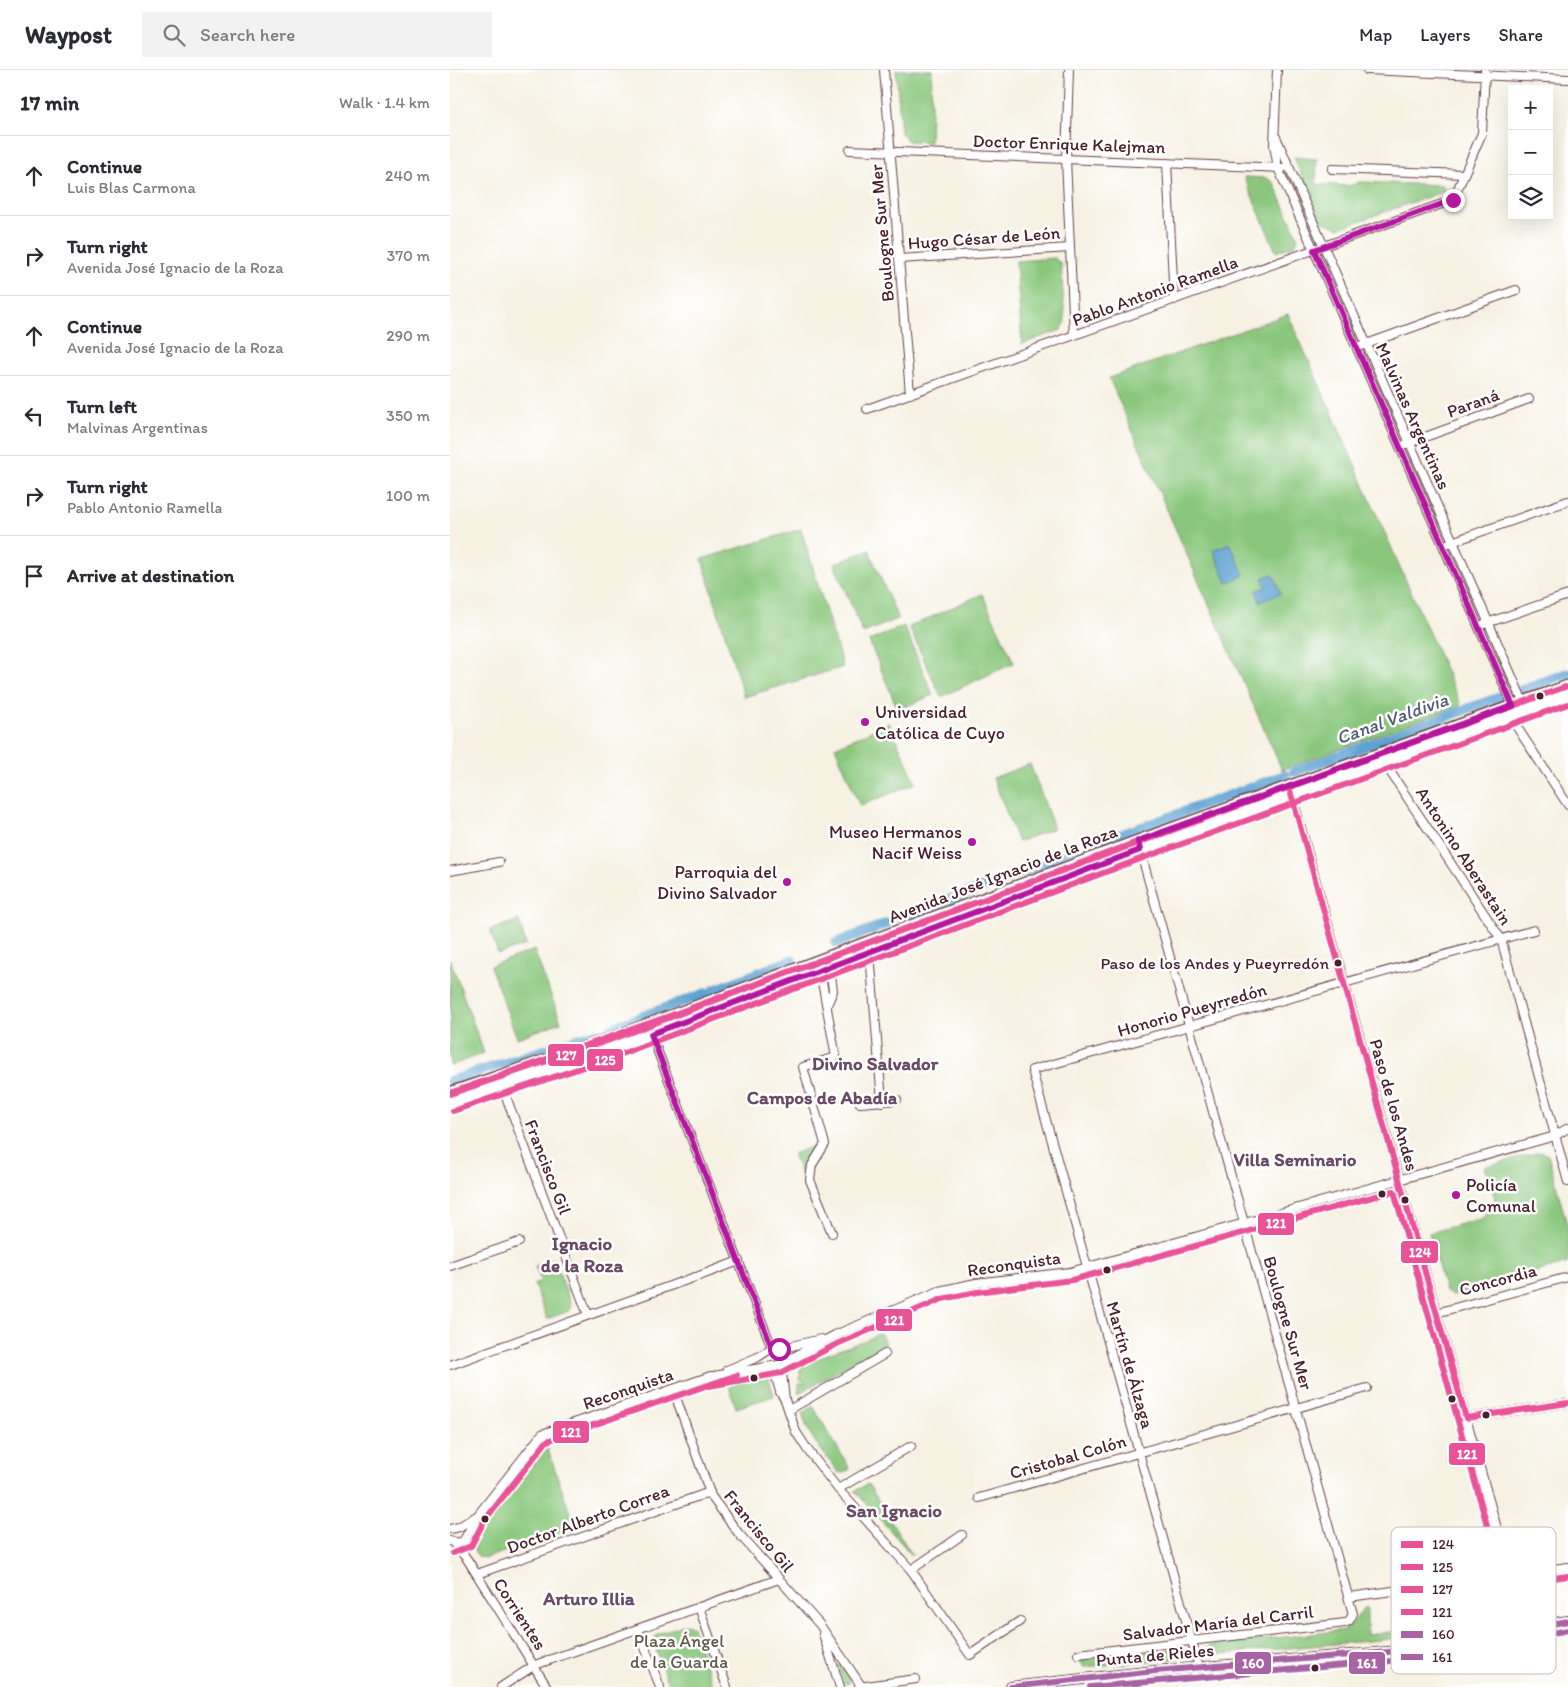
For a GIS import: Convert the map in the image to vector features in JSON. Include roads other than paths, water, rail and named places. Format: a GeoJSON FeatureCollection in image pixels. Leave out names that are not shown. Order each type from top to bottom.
{"type":"FeatureCollection","features":[{"type":"Feature","properties":{"kind":"main road","name":"Avenida José Ignacio de la Roza"},"geometry":{"type":"LineString","coordinates":[[1516,710],[1568,686]]}},
{"type":"Feature","properties":{"kind":"main road","name":"Avenida José Ignacio de la Roza"},"geometry":{"type":"LineString","coordinates":[[450,1093],[608,1040],[1516,710],[1568,696]]}},
{"type":"Feature","properties":{"kind":"main road","name":"Avenida José Ignacio de la Roza"},"geometry":{"type":"LineString","coordinates":[[450,1103],[651,1034],[870,953],[1139,846]]}},
{"type":"Feature","properties":{"kind":"street","name":"Boulogne Sur Mer"},"geometry":{"type":"LineString","coordinates":[[884,70],[910,394]]}},
{"type":"Feature","properties":{"kind":"street"},"geometry":{"type":"LineString","coordinates":[[1069,70],[1066,159],[1074,335]]}},
{"type":"Feature","properties":{"kind":"street","name":"Malvinas Argentinas"},"geometry":{"type":"LineString","coordinates":[[1277,70],[1274,132],[1278,168],[1507,693],[1568,805]]}},
{"type":"Feature","properties":{"kind":"street"},"geometry":{"type":"LineString","coordinates":[[1367,70],[1485,73],[1568,79]]}},
{"type":"Feature","properties":{"kind":"street"},"geometry":{"type":"LineString","coordinates":[[1332,169],[1464,174],[1482,133],[1485,73]]}},
{"type":"Feature","properties":{"kind":"street","name":"Malvinas Argentinas"},"geometry":{"type":"LineString","coordinates":[[1274,132],[1322,247],[1518,689],[1516,710]]}},
{"type":"Feature","properties":{"kind":"street","name":"Doctor Enrique Kalejman"},"geometry":{"type":"LineString","coordinates":[[850,150],[1288,168]]}},
{"type":"Feature","properties":{"kind":"street"},"geometry":{"type":"LineString","coordinates":[[1167,163],[1174,300]]}},
{"type":"Feature","properties":{"kind":"street","name":"Pablo Antonio Ramella"},"geometry":{"type":"LineString","coordinates":[[867,409],[1453,200],[1464,174]]}},
{"type":"Feature","properties":{"kind":"street","name":"Hugo César de León"},"geometry":{"type":"LineString","coordinates":[[899,259],[1070,248]]}},
{"type":"Feature","properties":{"kind":"street"},"geometry":{"type":"LineString","coordinates":[[1356,347],[1516,290]]}},
{"type":"Feature","properties":{"kind":"street","name":"Paraná"},"geometry":{"type":"LineString","coordinates":[[1400,446],[1529,399]]}},
{"type":"Feature","properties":{"kind":"street"},"geometry":{"type":"LineString","coordinates":[[1443,546],[1568,501]]}},
{"type":"Feature","properties":{"kind":"street"},"geometry":{"type":"LineString","coordinates":[[1478,626],[1568,595]]}},
{"type":"Feature","properties":{"kind":"street","name":"Antonino Aberastain"},"geometry":{"type":"LineString","coordinates":[[1381,758],[1501,939],[1568,1182]]}},
{"type":"Feature","properties":{"kind":"street","name":"Paso de los Andes"},"geometry":{"type":"LineString","coordinates":[[1291,791],[1497,1527]]}},
{"type":"Feature","properties":{"kind":"street","name":"Boulogne Sur Mer"},"geometry":{"type":"LineString","coordinates":[[1139,846],[1352,1610]]}},
{"type":"Feature","properties":{"kind":"street"},"geometry":{"type":"LineString","coordinates":[[450,871],[499,862]]}},
{"type":"Feature","properties":{"kind":"street","name":"Honorio Pueyrredón"},"geometry":{"type":"LineString","coordinates":[[1032,1070],[1534,930]]}},
{"type":"Feature","properties":{"kind":"street"},"geometry":{"type":"LineString","coordinates":[[870,953],[882,1102]]}},
{"type":"Feature","properties":{"kind":"street"},"geometry":{"type":"LineString","coordinates":[[825,969],[827,1005],[836,1057],[803,1067],[825,1140],[822,1150],[812,1165],[810,1180],[832,1233]]}},
{"type":"Feature","properties":{"kind":"street"},"geometry":{"type":"LineString","coordinates":[[651,1034],[773,1350],[783,1354],[777,1364],[796,1432],[838,1489],[911,1570],[970,1654],[1020,1621]]}},
{"type":"Feature","properties":{"kind":"street","name":"Martín de Álzaga"},"geometry":{"type":"LineString","coordinates":[[1032,1070],[1200,1667]]}},
{"type":"Feature","properties":{"kind":"street","name":"Francisco Gil"},"geometry":{"type":"LineString","coordinates":[[502,1086],[588,1315]]}},
{"type":"Feature","properties":{"kind":"street"},"geometry":{"type":"LineString","coordinates":[[860,1103],[897,1100]]}},
{"type":"Feature","properties":{"kind":"street","name":"Reconquista"},"geometry":{"type":"LineString","coordinates":[[708,1377],[777,1364],[835,1335],[939,1291],[1087,1267],[1555,1136],[1568,1128]]}},
{"type":"Feature","properties":{"kind":"street"},"geometry":{"type":"LineString","coordinates":[[450,1266],[518,1242]]}},
{"type":"Feature","properties":{"kind":"street"},"geometry":{"type":"LineString","coordinates":[[450,1365],[739,1261]]}},
{"type":"Feature","properties":{"kind":"street","name":"Concordia"},"geometry":{"type":"LineString","coordinates":[[1436,1313],[1568,1277]]}},
{"type":"Feature","properties":{"kind":"street","name":"Reconquista"},"geometry":{"type":"LineString","coordinates":[[464,1539],[477,1516],[542,1434],[708,1377],[773,1350],[835,1335]]}},
{"type":"Feature","properties":{"kind":"street"},"geometry":{"type":"LineString","coordinates":[[773,1350],[767,1362],[777,1364]]}},
{"type":"Feature","properties":{"kind":"street"},"geometry":{"type":"LineString","coordinates":[[789,1410],[885,1354]]}},
{"type":"Feature","properties":{"kind":"street","name":"Cristobal Colón"},"geometry":{"type":"LineString","coordinates":[[978,1498],[1367,1388]]}},
{"type":"Feature","properties":{"kind":"street","name":"Francisco Gil"},"geometry":{"type":"LineString","coordinates":[[673,1389],[710,1492],[739,1534],[820,1625],[861,1687]]}},
{"type":"Feature","properties":{"kind":"street"},"geometry":{"type":"LineString","coordinates":[[1466,1418],[1568,1403]]}},
{"type":"Feature","properties":{"kind":"street"},"geometry":{"type":"LineString","coordinates":[[838,1489],[911,1446]]}},
{"type":"Feature","properties":{"kind":"street","name":"Doctor Alberto Correa"},"geometry":{"type":"LineString","coordinates":[[477,1574],[710,1492]]}},
{"type":"Feature","properties":{"kind":"street","name":"Reconquista"},"geometry":{"type":"LineString","coordinates":[[455,1528],[477,1516]]}},
{"type":"Feature","properties":{"kind":"street"},"geometry":{"type":"LineString","coordinates":[[450,1520],[455,1528]]}},
{"type":"Feature","properties":{"kind":"street","name":"Corrientes"},"geometry":{"type":"LineString","coordinates":[[455,1528],[464,1531],[467,1559]]}},
{"type":"Feature","properties":{"kind":"street"},"geometry":{"type":"LineString","coordinates":[[911,1570],[962,1535]]}},
{"type":"Feature","properties":{"kind":"street"},"geometry":{"type":"LineString","coordinates":[[452,1543],[464,1539]]}},
{"type":"Feature","properties":{"kind":"street","name":"Corrientes"},"geometry":{"type":"LineString","coordinates":[[452,1543],[467,1559],[477,1574],[547,1687]]}},
{"type":"Feature","properties":{"kind":"street"},"geometry":{"type":"LineString","coordinates":[[501,1687],[535,1665],[779,1579]]}},
{"type":"Feature","properties":{"kind":"street"},"geometry":{"type":"LineString","coordinates":[[1349,1597],[1391,1591]]}},
{"type":"Feature","properties":{"kind":"street"},"geometry":{"type":"LineString","coordinates":[[699,1607],[727,1687]]}},
{"type":"Feature","properties":{"kind":"street","name":"Salvador María del Carril"},"geometry":{"type":"LineString","coordinates":[[1078,1654],[1345,1623],[1351,1619],[1352,1610]]}},
{"type":"Feature","properties":{"kind":"street","name":"Francisco Gil"},"geometry":{"type":"LineString","coordinates":[[820,1625],[840,1687]]}},
{"type":"Feature","properties":{"kind":"street"},"geometry":{"type":"LineString","coordinates":[[638,1629],[660,1687]]}},
{"type":"Feature","properties":{"kind":"street","name":"Punta de Rieles"},"geometry":{"type":"LineString","coordinates":[[1011,1687],[1092,1676],[1391,1652]]}},
{"type":"Feature","properties":{"kind":"street"},"geometry":{"type":"LineString","coordinates":[[861,1687],[916,1679]]}},
{"type":"Feature","properties":{"kind":"water"},"geometry":{"type":"Polygon","coordinates":[[[1230,543],[1244,575],[1227,583],[1213,550],[1230,543]]]}},
{"type":"Feature","properties":{"kind":"water"},"geometry":{"type":"Polygon","coordinates":[[[1273,574],[1281,593],[1260,602],[1256,591],[1266,587],[1262,578],[1273,574]]]}},
{"type":"Feature","properties":{"kind":"waterway","name":"Canal Valdivia"},"geometry":{"type":"LineString","coordinates":[[1523,689],[1568,673]]}},
{"type":"Feature","properties":{"kind":"waterway","name":"Canal Valdivia"},"geometry":{"type":"LineString","coordinates":[[1294,772],[1503,696]]}},
{"type":"Feature","properties":{"kind":"waterway","name":"Canal Valdivia"},"geometry":{"type":"LineString","coordinates":[[1101,842],[1285,775]]}},
{"type":"Feature","properties":{"kind":"waterway","name":"Canal Valdivia"},"geometry":{"type":"LineString","coordinates":[[1015,875],[1071,853]]}},
{"type":"Feature","properties":{"kind":"waterway","name":"Canal Valdivia"},"geometry":{"type":"LineString","coordinates":[[901,918],[1008,878]]}},
{"type":"Feature","properties":{"kind":"waterway","name":"Canal Valdivia"},"geometry":{"type":"LineString","coordinates":[[836,943],[888,923]]}},
{"type":"Feature","properties":{"kind":"waterway","name":"Canal Valdivia"},"geometry":{"type":"LineString","coordinates":[[714,990],[792,960]]}},
{"type":"Feature","properties":{"kind":"waterway","name":"Canal Valdivia"},"geometry":{"type":"LineString","coordinates":[[611,1028],[706,993]]}},
{"type":"Feature","properties":{"kind":"waterway","name":"Canal Valdivia"},"geometry":{"type":"LineString","coordinates":[[450,1081],[596,1033]]}},
{"type":"Feature","properties":{"kind":"place","name":"Universidad Católica de Cuyo"},"geometry":{"type":"Point","coordinates":[865,722]}},
{"type":"Feature","properties":{"kind":"place","name":"Museo Hermanos Nacif Weiss"},"geometry":{"type":"Point","coordinates":[972,842]}},
{"type":"Feature","properties":{"kind":"place","name":"Parroquia del Divino Salvador"},"geometry":{"type":"Point","coordinates":[787,882]}},
{"type":"Feature","properties":{"kind":"place","name":"Paso de los Andes y Pueyrredón"},"geometry":{"type":"Point","coordinates":[1338,963]}},
{"type":"Feature","properties":{"kind":"place","name":"Policía Comunal"},"geometry":{"type":"Point","coordinates":[1456,1195]}},
{"type":"Feature","properties":{"kind":"district","name":"Divino Salvador"},"geometry":{"type":"Point","coordinates":[875,1063]}},
{"type":"Feature","properties":{"kind":"district","name":"Campos de Abadía"},"geometry":{"type":"Point","coordinates":[822,1097]}},
{"type":"Feature","properties":{"kind":"district","name":"Villa Seminario"},"geometry":{"type":"Point","coordinates":[1295,1159]}},
{"type":"Feature","properties":{"kind":"district","name":"Ignacio de la Roza"},"geometry":{"type":"Point","coordinates":[582,1254]}},
{"type":"Feature","properties":{"kind":"district","name":"San Ignacio"},"geometry":{"type":"Point","coordinates":[894,1510]}},
{"type":"Feature","properties":{"kind":"district","name":"Arturo Illia"},"geometry":{"type":"Point","coordinates":[589,1598]}},
{"type":"Feature","properties":{"kind":"park label","name":"Plaza Ángel de la Guarda"},"geometry":{"type":"Point","coordinates":[679,1651]}}]}
